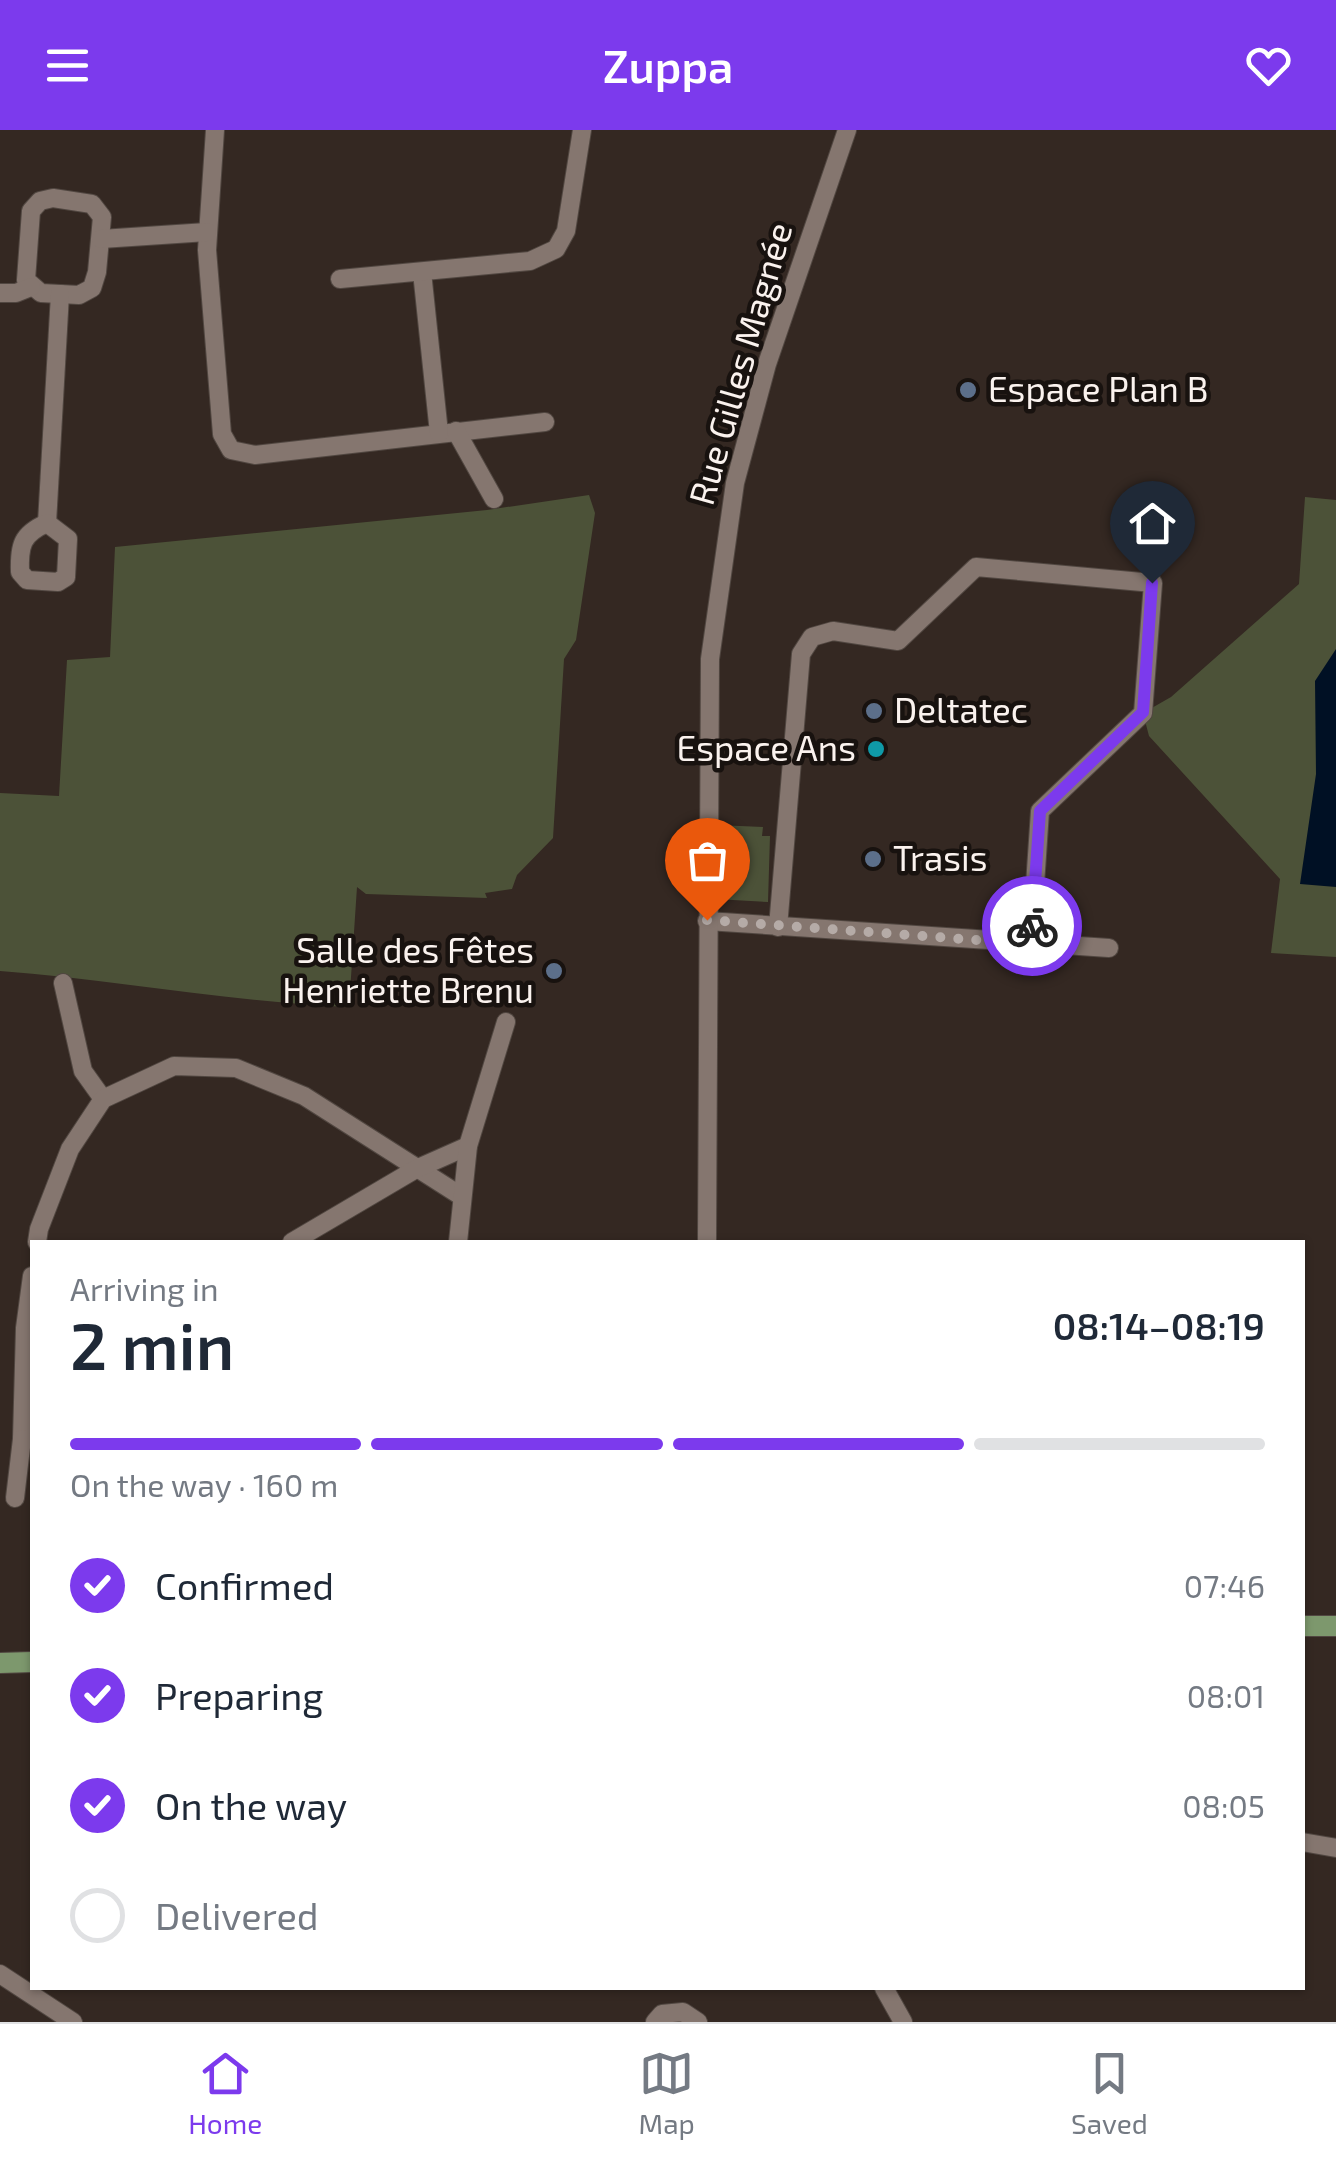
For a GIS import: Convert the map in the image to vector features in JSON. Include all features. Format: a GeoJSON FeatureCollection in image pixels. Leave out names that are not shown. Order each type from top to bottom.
{"type":"FeatureCollection","features":[{"type":"Feature","properties":{"kind":"main road"},"geometry":{"type":"LineString","coordinates":[[1305,1626],[1336,1626]]}},
{"type":"Feature","properties":{"kind":"main road"},"geometry":{"type":"LineString","coordinates":[[0,1662],[30,1662]]}},
{"type":"Feature","properties":{"kind":"street"},"geometry":{"type":"LineString","coordinates":[[215,130],[207,232],[222,434],[231,450],[255,455],[545,422]]}},
{"type":"Feature","properties":{"kind":"street"},"geometry":{"type":"LineString","coordinates":[[340,279],[530,261],[556,249],[566,231],[582,130]]}},
{"type":"Feature","properties":{"kind":"street","name":"Rue Gilles Magnée"},"geometry":{"type":"LineString","coordinates":[[707,1240],[710,659],[735,483],[767,364],[847,130]]}},
{"type":"Feature","properties":{"kind":"street"},"geometry":{"type":"LineString","coordinates":[[53,198],[92,204],[102,216],[100,239],[92,288],[79,295],[41,292],[31,287],[25,275],[31,211],[40,201],[53,198]]}},
{"type":"Feature","properties":{"kind":"street"},"geometry":{"type":"LineString","coordinates":[[100,239],[207,232]]}},
{"type":"Feature","properties":{"kind":"street"},"geometry":{"type":"LineString","coordinates":[[422,272],[447,432],[494,499]]}},
{"type":"Feature","properties":{"kind":"street"},"geometry":{"type":"LineString","coordinates":[[0,292],[16,294],[31,287]]}},
{"type":"Feature","properties":{"kind":"street"},"geometry":{"type":"LineString","coordinates":[[47,523],[60,294]]}},
{"type":"Feature","properties":{"kind":"street"},"geometry":{"type":"LineString","coordinates":[[778,927],[801,654],[812,638],[833,631],[898,641],[976,568],[1152,583],[1143,712],[1040,811],[1030,944]]}},
{"type":"Feature","properties":{"kind":"street"},"geometry":{"type":"LineString","coordinates":[[707,920],[1109,948]]}},
{"type":"Feature","properties":{"kind":"street"},"geometry":{"type":"LineString","coordinates":[[63,984],[83,1071],[103,1098]]}},
{"type":"Feature","properties":{"kind":"street"},"geometry":{"type":"LineString","coordinates":[[458,1240],[468,1146],[506,1022]]}},
{"type":"Feature","properties":{"kind":"street"},"geometry":{"type":"LineString","coordinates":[[38,1240],[70,1149],[103,1098],[174,1066],[236,1068],[304,1096],[461,1196]]}},
{"type":"Feature","properties":{"kind":"street"},"geometry":{"type":"LineString","coordinates":[[295,1240],[416,1170],[468,1146]]}},
{"type":"Feature","properties":{"kind":"street"},"geometry":{"type":"LineString","coordinates":[[16,1498],[27,1439],[25,1328],[30,1291]]}},
{"type":"Feature","properties":{"kind":"street"},"geometry":{"type":"LineString","coordinates":[[1305,1843],[1336,1848]]}},
{"type":"Feature","properties":{"kind":"street"},"geometry":{"type":"LineString","coordinates":[[0,1974],[73,2022]]}},
{"type":"Feature","properties":{"kind":"street"},"geometry":{"type":"LineString","coordinates":[[885,1990],[903,2022]]}},
{"type":"Feature","properties":{"kind":"street"},"geometry":{"type":"LineString","coordinates":[[655,2022],[662,2014],[683,2012],[698,2022]]}},
{"type":"Feature","properties":{"kind":"green space"},"geometry":{"type":"Polygon","coordinates":[[[589,495],[595,513],[576,640],[564,659],[553,838],[517,875],[512,889],[485,893],[487,898],[366,894],[357,887],[349,1007],[0,971],[0,793],[59,796],[67,660],[110,657],[115,547],[487,510],[589,495]]]}},
{"type":"Feature","properties":{"kind":"green space"},"geometry":{"type":"Polygon","coordinates":[[[1305,497],[1336,500],[1336,957],[1271,953],[1280,879],[1149,736],[1143,713],[1171,697],[1299,584],[1305,497]]]}},
{"type":"Feature","properties":{"kind":"green space"},"geometry":{"type":"Polygon","coordinates":[[[717,825],[763,827],[762,836],[770,836],[768,902],[715,899],[717,825]]]}},
{"type":"Feature","properties":{"kind":"water"},"geometry":{"type":"Polygon","coordinates":[[[1336,649],[1336,887],[1300,884],[1316,774],[1315,681],[1336,649]]]}},
{"type":"Feature","properties":{"kind":"way so far"},"geometry":{"type":"LineString","coordinates":[[707,920],[1030,944],[1032,926]]}},
{"type":"Feature","properties":{"kind":"place","name":"Espace Plan B"},"geometry":{"type":"Point","coordinates":[968,390]}},
{"type":"Feature","properties":{"kind":"place","name":"Deltatec"},"geometry":{"type":"Point","coordinates":[874,711]}},
{"type":"Feature","properties":{"kind":"place","name":"Espace Ans"},"geometry":{"type":"Point","coordinates":[876,749]}},
{"type":"Feature","properties":{"kind":"place","name":"Trasis"},"geometry":{"type":"Point","coordinates":[873,859]}},
{"type":"Feature","properties":{"kind":"place","name":"Salle des Fêtes Henriette Brenu"},"geometry":{"type":"Point","coordinates":[554,971]}},
{"type":"Feature","properties":{"kind":"route"},"geometry":{"type":"LineString","coordinates":[[1032,926],[1040,811],[1143,712],[1152,583]]}}]}
